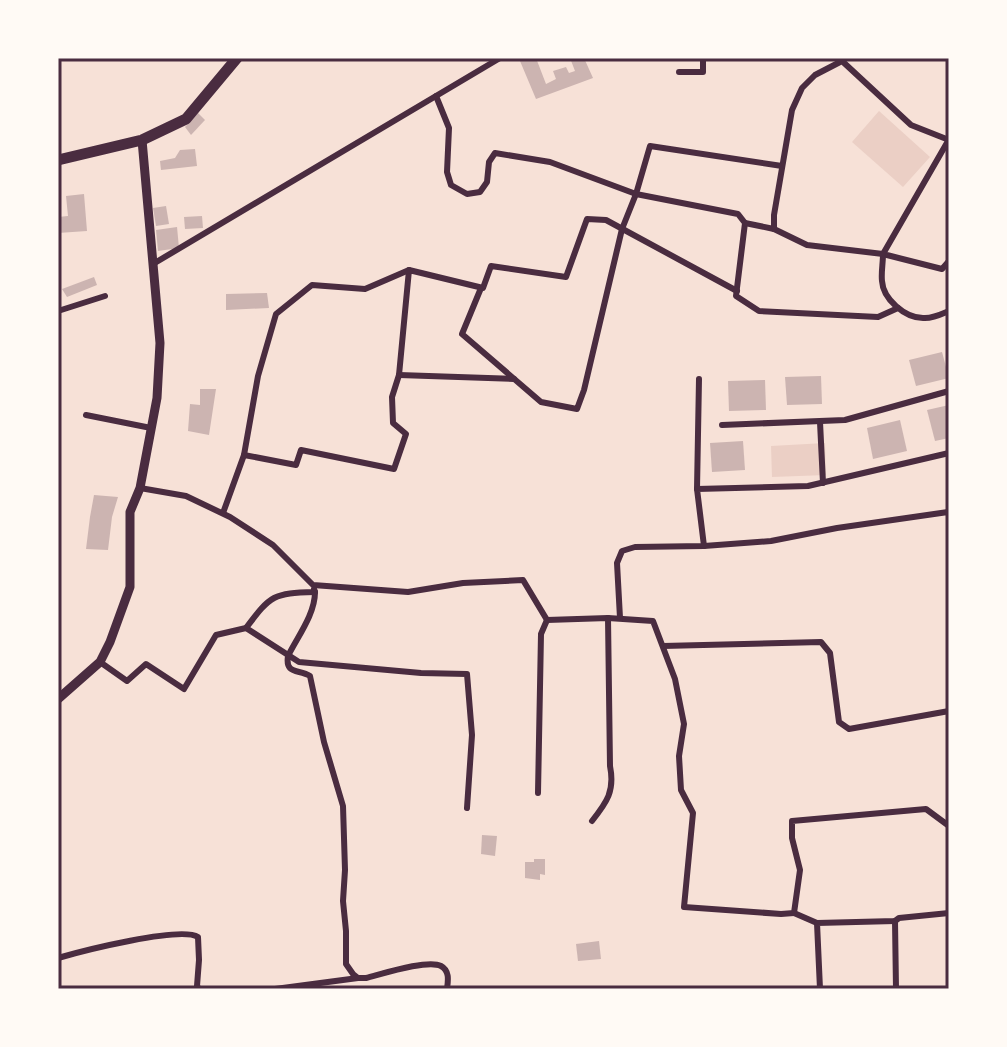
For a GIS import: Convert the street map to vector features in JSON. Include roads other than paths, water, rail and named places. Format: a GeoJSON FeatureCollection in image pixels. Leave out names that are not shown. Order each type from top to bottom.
{"type":"FeatureCollection","features":[{"type":"Feature","properties":{"kind":"highway"},"geometry":{"type":"LineString","coordinates":[[58,160],[142,140],[186,119],[237,58]]}},
{"type":"Feature","properties":{"kind":"main road"},"geometry":{"type":"LineString","coordinates":[[58,699],[100,662],[130,587],[130,512],[140,488],[157,398],[160,343],[142,140]]}},
{"type":"Feature","properties":{"kind":"street"},"geometry":{"type":"LineString","coordinates":[[153,264],[500,58]]}},
{"type":"Feature","properties":{"kind":"street"},"geometry":{"type":"LineString","coordinates":[[679,72],[703,72],[703,58]]}},
{"type":"Feature","properties":{"kind":"street"},"geometry":{"type":"LineString","coordinates":[[774,229],[792,110],[802,88],[815,75],[843,60],[911,125],[949,141],[883,254],[881,284],[898,308],[922,319],[949,311]]}},
{"type":"Feature","properties":{"kind":"street"},"geometry":{"type":"LineString","coordinates":[[436,96],[449,128],[447,172],[451,185],[467,194],[480,192],[487,182],[489,162],[495,153],[550,162],[636,194],[738,214],[745,223],[774,229],[807,245],[883,254],[942,269],[949,261]]}},
{"type":"Feature","properties":{"kind":"street"},"geometry":{"type":"LineString","coordinates":[[737,291],[622,229],[606,220],[587,219],[566,277],[491,266],[462,334],[541,402],[577,409],[622,229],[650,146],[782,166]]}},
{"type":"Feature","properties":{"kind":"street"},"geometry":{"type":"LineString","coordinates":[[745,223],[736,296],[759,311],[878,317],[898,308]]}},
{"type":"Feature","properties":{"kind":"street"},"geometry":{"type":"LineString","coordinates":[[223,513],[244,455],[258,376],[276,314],[312,285],[365,289],[409,270],[481,288]]}},
{"type":"Feature","properties":{"kind":"street"},"geometry":{"type":"LineString","coordinates":[[244,455],[296,465],[301,450],[394,469],[406,434],[393,423],[392,397],[399,375],[409,270]]}},
{"type":"Feature","properties":{"kind":"street"},"geometry":{"type":"LineString","coordinates":[[58,311],[105,296]]}},
{"type":"Feature","properties":{"kind":"street"},"geometry":{"type":"LineString","coordinates":[[399,375],[514,379]]}},
{"type":"Feature","properties":{"kind":"street"},"geometry":{"type":"LineString","coordinates":[[699,379],[697,489],[704,546]]}},
{"type":"Feature","properties":{"kind":"street"},"geometry":{"type":"LineString","coordinates":[[722,425],[845,420],[949,391]]}},
{"type":"Feature","properties":{"kind":"street"},"geometry":{"type":"LineString","coordinates":[[86,415],[151,428]]}},
{"type":"Feature","properties":{"kind":"street"},"geometry":{"type":"LineString","coordinates":[[820,422],[823,483]]}},
{"type":"Feature","properties":{"kind":"street"},"geometry":{"type":"LineString","coordinates":[[697,489],[808,486],[949,453]]}},
{"type":"Feature","properties":{"kind":"street"},"geometry":{"type":"LineString","coordinates":[[140,488],[186,496],[223,513],[273,545],[314,588],[315,597],[287,662],[293,671],[308,674],[312,683],[324,742],[343,806],[346,964],[358,978]]}},
{"type":"Feature","properties":{"kind":"street"},"geometry":{"type":"LineString","coordinates":[[620,618],[617,563],[622,551],[635,547],[771,541],[837,528],[948,512],[949,515]]}},
{"type":"Feature","properties":{"kind":"street"},"geometry":{"type":"LineString","coordinates":[[100,662],[127,681],[146,664],[184,689],[216,635],[246,628],[264,605],[283,593],[314,588],[408,592],[463,583],[523,580],[547,620]]}},
{"type":"Feature","properties":{"kind":"street"},"geometry":{"type":"LineString","coordinates":[[592,821],[606,803],[613,782],[610,766],[608,618]]}},
{"type":"Feature","properties":{"kind":"street"},"geometry":{"type":"LineString","coordinates":[[547,620],[620,618],[653,621],[675,679],[684,724],[679,756],[681,790],[693,813],[684,907],[794,913],[817,923],[895,921],[949,913]]}},
{"type":"Feature","properties":{"kind":"street"},"geometry":{"type":"LineString","coordinates":[[538,793],[541,634],[547,620]]}},
{"type":"Feature","properties":{"kind":"street"},"geometry":{"type":"LineString","coordinates":[[246,628],[299,662],[467,674],[472,735],[467,808]]}},
{"type":"Feature","properties":{"kind":"street"},"geometry":{"type":"LineString","coordinates":[[663,646],[821,642],[830,653],[839,722],[849,729],[949,711]]}},
{"type":"Feature","properties":{"kind":"street"},"geometry":{"type":"LineString","coordinates":[[794,913],[800,870],[792,838],[792,821],[926,809],[949,826]]}},
{"type":"Feature","properties":{"kind":"street"},"geometry":{"type":"LineString","coordinates":[[895,921],[896,989]]}},
{"type":"Feature","properties":{"kind":"street"},"geometry":{"type":"LineString","coordinates":[[817,923],[820,989]]}},
{"type":"Feature","properties":{"kind":"street"},"geometry":{"type":"LineString","coordinates":[[58,958],[172,934],[195,934],[200,947],[199,989]]}},
{"type":"Feature","properties":{"kind":"street"},"geometry":{"type":"LineString","coordinates":[[275,989],[366,978],[428,964],[440,965],[447,973],[447,989]]}}]}
